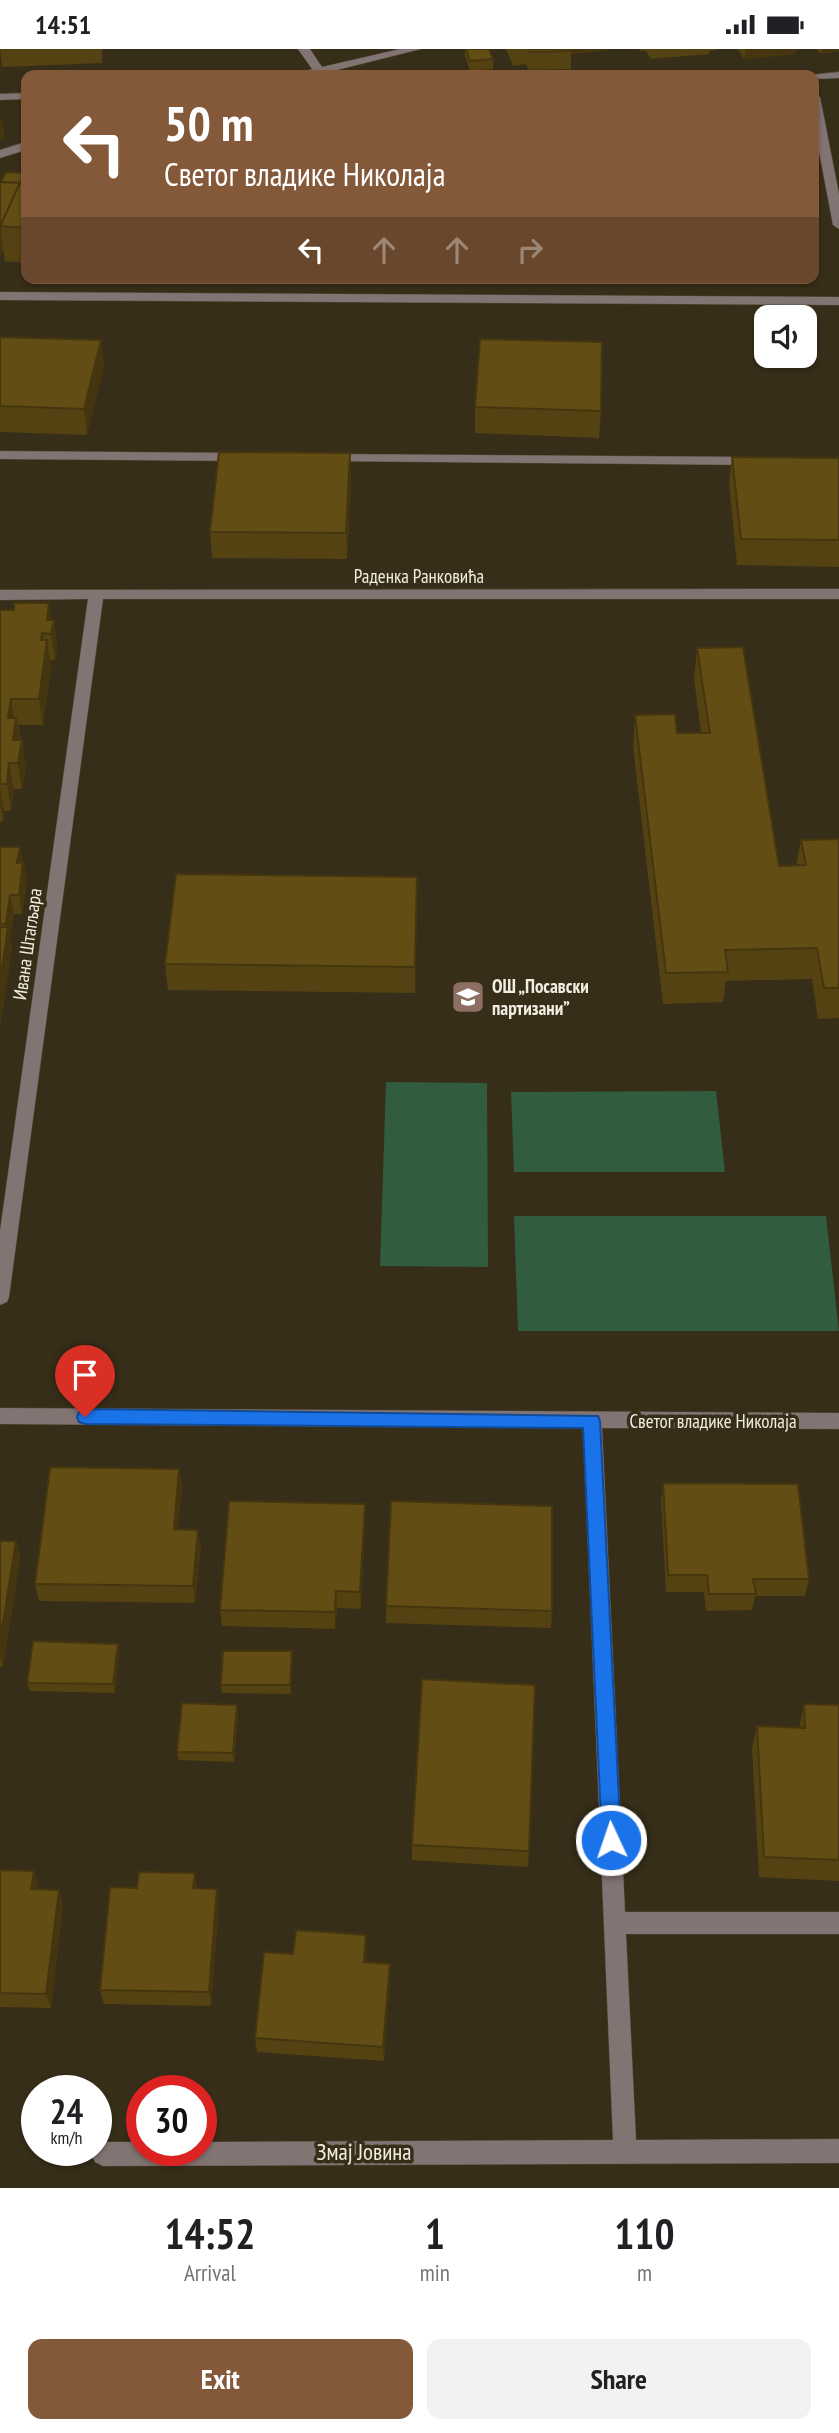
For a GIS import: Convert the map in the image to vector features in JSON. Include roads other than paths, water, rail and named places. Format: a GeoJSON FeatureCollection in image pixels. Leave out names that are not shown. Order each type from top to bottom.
{"type":"FeatureCollection","features":[{"type":"Feature","properties":{"kind":"street"},"geometry":{"type":"LineString","coordinates":[[304,49],[320,70]]}},
{"type":"Feature","properties":{"kind":"street"},"geometry":{"type":"LineString","coordinates":[[334,70],[415,49]]}},
{"type":"Feature","properties":{"kind":"street"},"geometry":{"type":"LineString","coordinates":[[819,76],[839,75]]}},
{"type":"Feature","properties":{"kind":"street"},"geometry":{"type":"LineString","coordinates":[[0,97],[21,96]]}},
{"type":"Feature","properties":{"kind":"street"},"geometry":{"type":"LineString","coordinates":[[819,124],[839,225]]}},
{"type":"Feature","properties":{"kind":"street"},"geometry":{"type":"LineString","coordinates":[[0,154],[21,148]]}},
{"type":"Feature","properties":{"kind":"street"},"geometry":{"type":"LineString","coordinates":[[819,183],[830,183]]}},
{"type":"Feature","properties":{"kind":"street"},"geometry":{"type":"LineString","coordinates":[[0,296],[839,301]]}},
{"type":"Feature","properties":{"kind":"street"},"geometry":{"type":"LineString","coordinates":[[0,455],[252,457]]}},
{"type":"Feature","properties":{"kind":"street"},"geometry":{"type":"LineString","coordinates":[[308,457],[769,461]]}},
{"type":"Feature","properties":{"kind":"street","name":"Раденка Ранковића"},"geometry":{"type":"LineString","coordinates":[[0,595],[839,594]]}},
{"type":"Feature","properties":{"kind":"street","name":"Ивана Штагљара"},"geometry":{"type":"LineString","coordinates":[[0,1297],[96,596]]}},
{"type":"Feature","properties":{"kind":"street","name":"Светог владике Николаја"},"geometry":{"type":"LineString","coordinates":[[0,1416],[839,1421]]}},
{"type":"Feature","properties":{"kind":"street"},"geometry":{"type":"LineString","coordinates":[[592,1421],[625,2151]]}},
{"type":"Feature","properties":{"kind":"street"},"geometry":{"type":"LineString","coordinates":[[615,1923],[839,1923]]}},
{"type":"Feature","properties":{"kind":"street","name":"Змај Јовина"},"geometry":{"type":"LineString","coordinates":[[112,2154],[839,2151]]}},
{"type":"Feature","properties":{"kind":"place","name":"ОШ „Посавски партизани”"},"geometry":{"type":"Point","coordinates":[468,997]}}]}
